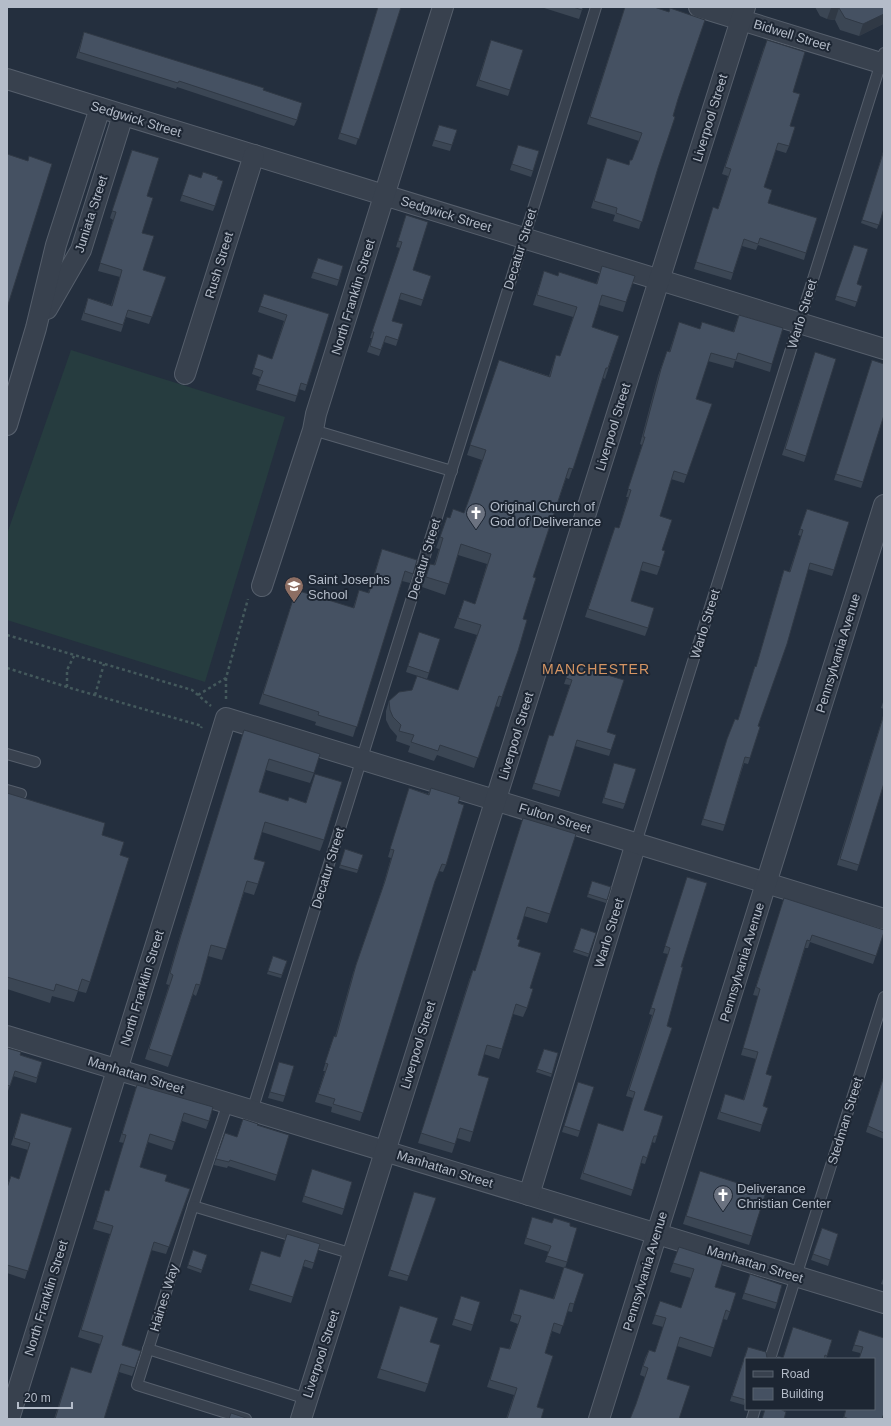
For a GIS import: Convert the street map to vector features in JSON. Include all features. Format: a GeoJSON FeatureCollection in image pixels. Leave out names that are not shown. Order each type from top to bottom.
{"type":"FeatureCollection","features":[{"type":"Feature","properties":{"kind":"street","name":"North Franklin Street"},"geometry":{"type":"LineString","coordinates":[[262,586],[313,430],[443,7]]}},
{"type":"Feature","properties":{"kind":"street","name":"Bidwell Street"},"geometry":{"type":"LineString","coordinates":[[699,7],[743,13],[883,60]]}},
{"type":"Feature","properties":{"kind":"street","name":"Liverpool Street"},"geometry":{"type":"LineString","coordinates":[[301,1419],[743,13]]}},
{"type":"Feature","properties":{"kind":"street","name":"Sedgwick Street"},"geometry":{"type":"LineString","coordinates":[[7,80],[884,349]]}},
{"type":"Feature","properties":{"kind":"street","name":"Juniata Street"},"geometry":{"type":"LineString","coordinates":[[7,425],[36,328],[56,245],[100,108]]}},
{"type":"Feature","properties":{"kind":"street","name":"Juniata Street"},"geometry":{"type":"LineString","coordinates":[[36,328],[81,250],[123,115]]}},
{"type":"Feature","properties":{"kind":"street","name":"Rush Street"},"geometry":{"type":"LineString","coordinates":[[185,374],[254,155]]}},
{"type":"Feature","properties":{"kind":"street","name":"Pennsylvania Avenue"},"geometry":{"type":"LineString","coordinates":[[599,1419],[884,505]]}},
{"type":"Feature","properties":{"kind":"street","name":"North Franklin Street"},"geometry":{"type":"LineString","coordinates":[[9,1419],[223,726]]}},
{"type":"Feature","properties":{"kind":"street","name":"Fulton Street"},"geometry":{"type":"LineString","coordinates":[[223,726],[362,759],[884,919]]}},
{"type":"Feature","properties":{"kind":"street","name":"Warlo Street"},"geometry":{"type":"LineString","coordinates":[[529,1195],[636,843]]}},
{"type":"Feature","properties":{"kind":"street","name":"Manhattan Street"},"geometry":{"type":"LineString","coordinates":[[7,1036],[884,1303]]}},
{"type":"Feature","properties":{"kind":"lane","name":"Decatur Street"},"geometry":{"type":"LineString","coordinates":[[252,1110],[596,7]]}},
{"type":"Feature","properties":{"kind":"lane","name":"Warlo Street"},"geometry":{"type":"LineString","coordinates":[[636,843],[883,60]]}},
{"type":"Feature","properties":{"kind":"lane"},"geometry":{"type":"LineString","coordinates":[[313,430],[452,471]]}},
{"type":"Feature","properties":{"kind":"lane"},"geometry":{"type":"LineString","coordinates":[[7,754],[35,762]]}},
{"type":"Feature","properties":{"kind":"lane"},"geometry":{"type":"LineString","coordinates":[[7,790],[21,794]]}},
{"type":"Feature","properties":{"kind":"lane","name":"Stedman Street"},"geometry":{"type":"LineString","coordinates":[[770,1358],[884,997]]}},
{"type":"Feature","properties":{"kind":"lane","name":"Haines Way"},"geometry":{"type":"LineString","coordinates":[[228,1103],[193,1206],[137,1385],[246,1419]]}},
{"type":"Feature","properties":{"kind":"lane"},"geometry":{"type":"LineString","coordinates":[[193,1206],[353,1254]]}},
{"type":"Feature","properties":{"kind":"lane"},"geometry":{"type":"LineString","coordinates":[[148,1349],[307,1399]]}},
{"type":"Feature","properties":{"kind":"path"},"geometry":{"type":"LineString","coordinates":[[7,635],[192,690],[198,695],[226,678],[241,618],[251,589],[262,586]]}},
{"type":"Feature","properties":{"kind":"path"},"geometry":{"type":"LineString","coordinates":[[67,687],[67,670],[74,656]]}},
{"type":"Feature","properties":{"kind":"path"},"geometry":{"type":"LineString","coordinates":[[95,695],[104,664]]}},
{"type":"Feature","properties":{"kind":"path"},"geometry":{"type":"LineString","coordinates":[[7,668],[202,726],[200,732],[223,726]]}},
{"type":"Feature","properties":{"kind":"green space"},"geometry":{"type":"Polygon","coordinates":[[[71,350],[285,417],[205,682],[7,620],[7,534],[71,350]]]}},
{"type":"Feature","properties":{"kind":"building"},"geometry":{"type":"Polygon","coordinates":[[[378,7],[401,7],[359,139],[340,133],[378,7]]]}},
{"type":"Feature","properties":{"kind":"building"},"geometry":{"type":"Polygon","coordinates":[[[573,7],[583,7],[582,10],[573,7]]]}},
{"type":"Feature","properties":{"kind":"building"},"geometry":{"type":"Polygon","coordinates":[[[625,7],[654,7],[669,12],[670,8],[705,20],[678,99],[673,116],[675,117],[642,222],[616,213],[617,208],[594,201],[607,158],[629,165],[642,133],[590,117],[625,7]]]}},
{"type":"Feature","properties":{"kind":"building"},"geometry":{"type":"Polygon","coordinates":[[[830,7],[884,7],[884,14],[863,24],[845,18],[839,8],[830,7]]]}},
{"type":"Feature","properties":{"kind":"building"},"geometry":{"type":"Polygon","coordinates":[[[84,32],[264,88],[263,90],[302,103],[297,120],[179,81],[178,83],[79,52],[84,32]]]}},
{"type":"Feature","properties":{"kind":"building"},"geometry":{"type":"Polygon","coordinates":[[[491,40],[523,50],[510,90],[479,80],[491,40]]]}},
{"type":"Feature","properties":{"kind":"building"},"geometry":{"type":"Polygon","coordinates":[[[767,40],[805,52],[793,92],[800,94],[790,126],[795,127],[789,146],[778,143],[764,187],[772,190],[768,203],[817,218],[806,253],[760,238],[758,244],[744,239],[733,273],[696,262],[713,207],[718,209],[731,169],[725,167],[767,40]]]}},
{"type":"Feature","properties":{"kind":"building"},"geometry":{"type":"Polygon","coordinates":[[[439,125],[457,130],[452,145],[434,140],[439,125]]]}},
{"type":"Feature","properties":{"kind":"building"},"geometry":{"type":"Polygon","coordinates":[[[518,145],[539,151],[533,171],[512,164],[518,145]]]}},
{"type":"Feature","properties":{"kind":"building"},"geometry":{"type":"Polygon","coordinates":[[[132,150],[159,158],[147,196],[153,198],[142,233],[154,236],[143,270],[166,277],[152,317],[128,310],[123,325],[84,313],[88,298],[112,306],[122,270],[100,263],[116,212],[112,211],[132,150]]]}},
{"type":"Feature","properties":{"kind":"building"},"geometry":{"type":"Polygon","coordinates":[[[884,150],[884,208],[879,225],[862,220],[884,150]]]}},
{"type":"Feature","properties":{"kind":"building"},"geometry":{"type":"Polygon","coordinates":[[[7,154],[28,161],[29,156],[52,164],[7,308],[7,154]]]}},
{"type":"Feature","properties":{"kind":"building"},"geometry":{"type":"Polygon","coordinates":[[[203,172],[218,177],[217,179],[223,181],[215,206],[182,195],[189,174],[201,178],[203,172]]]}},
{"type":"Feature","properties":{"kind":"building"},"geometry":{"type":"Polygon","coordinates":[[[406,215],[428,222],[413,270],[431,276],[423,300],[401,293],[392,321],[403,324],[398,340],[386,336],[381,350],[370,346],[374,332],[372,332],[402,242],[398,241],[406,215]]]}},
{"type":"Feature","properties":{"kind":"building"},"geometry":{"type":"Polygon","coordinates":[[[854,245],[868,249],[857,284],[862,286],[857,302],[836,296],[854,245]]]}},
{"type":"Feature","properties":{"kind":"building"},"geometry":{"type":"Polygon","coordinates":[[[318,258],[343,266],[339,280],[313,272],[318,258]]]}},
{"type":"Feature","properties":{"kind":"building"},"geometry":{"type":"Polygon","coordinates":[[[602,266],[635,276],[626,302],[602,295],[592,327],[619,336],[608,368],[606,368],[573,469],[569,468],[533,577],[536,578],[523,619],[527,620],[518,651],[502,697],[499,696],[478,758],[440,745],[438,751],[411,742],[414,735],[399,731],[401,725],[393,717],[390,710],[389,701],[399,692],[412,690],[417,676],[458,690],[481,625],[458,618],[464,600],[475,604],[491,554],[461,544],[449,584],[426,577],[430,564],[435,565],[443,538],[440,537],[447,517],[450,518],[453,509],[464,513],[486,450],[470,445],[499,360],[550,377],[556,355],[560,356],[577,307],[537,295],[544,271],[558,276],[559,272],[597,284],[602,266]]]}},
{"type":"Feature","properties":{"kind":"building"},"geometry":{"type":"Polygon","coordinates":[[[264,294],[329,314],[307,385],[301,383],[297,396],[258,384],[263,371],[254,368],[258,354],[272,359],[287,315],[260,306],[264,294]]]}},
{"type":"Feature","properties":{"kind":"building"},"geometry":{"type":"Polygon","coordinates":[[[739,315],[783,328],[772,364],[738,353],[736,360],[711,353],[696,399],[712,404],[687,475],[674,471],[660,516],[672,520],[662,550],[665,551],[660,567],[643,562],[631,601],[654,608],[648,628],[588,609],[615,527],[619,528],[631,490],[628,489],[645,437],[643,437],[661,369],[667,351],[670,352],[679,322],[700,329],[702,322],[734,332],[739,315]]]}},
{"type":"Feature","properties":{"kind":"building"},"geometry":{"type":"Polygon","coordinates":[[[815,352],[836,359],[806,456],[785,449],[815,352]]]}},
{"type":"Feature","properties":{"kind":"building"},"geometry":{"type":"Polygon","coordinates":[[[872,360],[884,364],[884,415],[863,482],[836,474],[872,360]]]}},
{"type":"Feature","properties":{"kind":"building"},"geometry":{"type":"Polygon","coordinates":[[[807,509],[849,522],[834,570],[810,563],[787,644],[758,726],[760,727],[750,758],[745,757],[725,825],[703,819],[727,739],[735,719],[738,720],[755,666],[756,667],[784,570],[790,572],[803,530],[800,529],[807,509]]]}},
{"type":"Feature","properties":{"kind":"building"},"geometry":{"type":"Polygon","coordinates":[[[382,549],[417,560],[413,574],[405,571],[357,727],[318,715],[319,712],[263,694],[296,590],[354,608],[359,590],[369,593],[382,549]]]}},
{"type":"Feature","properties":{"kind":"building"},"geometry":{"type":"Polygon","coordinates":[[[419,632],[440,639],[429,673],[408,666],[419,632]]]}},
{"type":"Feature","properties":{"kind":"building"},"geometry":{"type":"Polygon","coordinates":[[[571,664],[624,680],[607,732],[616,735],[611,750],[577,740],[561,791],[534,783],[549,735],[553,736],[572,680],[566,678],[571,664]]]}},
{"type":"Feature","properties":{"kind":"building"},"geometry":{"type":"Polygon","coordinates":[[[884,714],[884,783],[859,865],[840,859],[884,714]]]}},
{"type":"Feature","properties":{"kind":"building"},"geometry":{"type":"Polygon","coordinates":[[[244,730],[320,754],[314,773],[269,759],[259,792],[288,801],[289,797],[306,803],[315,774],[342,782],[324,840],[265,822],[254,859],[265,862],[258,884],[247,881],[226,949],[211,945],[200,985],[196,984],[172,1056],[149,1049],[173,975],[170,973],[181,935],[244,730]]]}},
{"type":"Feature","properties":{"kind":"building"},"geometry":{"type":"Polygon","coordinates":[[[614,763],[636,769],[625,804],[604,798],[614,763]]]}},
{"type":"Feature","properties":{"kind":"building"},"geometry":{"type":"Polygon","coordinates":[[[409,788],[429,795],[431,788],[460,797],[458,803],[464,805],[446,865],[442,864],[435,881],[363,1113],[333,1104],[335,1099],[318,1094],[328,1064],[325,1063],[334,1036],[336,1037],[356,965],[385,881],[394,850],[390,849],[409,788]]]}},
{"type":"Feature","properties":{"kind":"building"},"geometry":{"type":"Polygon","coordinates":[[[7,793],[105,823],[102,835],[124,842],[120,855],[129,858],[90,982],[82,979],[78,991],[56,984],[54,991],[7,977],[7,793]]]}},
{"type":"Feature","properties":{"kind":"building"},"geometry":{"type":"Polygon","coordinates":[[[523,818],[576,834],[550,914],[527,907],[517,939],[520,940],[518,946],[541,953],[530,988],[533,989],[527,1008],[516,1004],[502,1049],[487,1045],[478,1075],[489,1078],[473,1132],[460,1128],[455,1144],[421,1133],[473,970],[475,971],[523,818]]]}},
{"type":"Feature","properties":{"kind":"building"},"geometry":{"type":"Polygon","coordinates":[[[345,849],[363,855],[358,870],[340,865],[345,849]]]}},
{"type":"Feature","properties":{"kind":"building"},"geometry":{"type":"Polygon","coordinates":[[[687,877],[707,883],[681,967],[683,967],[667,1026],[672,1028],[644,1110],[663,1116],[657,1136],[654,1136],[647,1158],[643,1156],[633,1190],[583,1173],[598,1123],[623,1131],[635,1092],[629,1090],[655,1009],[651,1008],[670,948],[665,946],[687,877]]]}},
{"type":"Feature","properties":{"kind":"building"},"geometry":{"type":"Polygon","coordinates":[[[592,881],[611,887],[607,900],[588,894],[592,881]]]}},
{"type":"Feature","properties":{"kind":"building"},"geometry":{"type":"Polygon","coordinates":[[[784,898],[884,930],[884,932],[876,956],[812,935],[810,941],[807,940],[766,1074],[772,1076],[763,1106],[768,1108],[762,1125],[720,1112],[725,1094],[744,1100],[758,1052],[743,1048],[760,989],[756,987],[784,898]]]}},
{"type":"Feature","properties":{"kind":"building"},"geometry":{"type":"Polygon","coordinates":[[[581,928],[596,933],[589,954],[574,949],[581,928]]]}},
{"type":"Feature","properties":{"kind":"building"},"geometry":{"type":"Polygon","coordinates":[[[273,956],[287,961],[282,975],[268,971],[273,956]]]}},
{"type":"Feature","properties":{"kind":"building"},"geometry":{"type":"Polygon","coordinates":[[[7,1048],[21,1052],[20,1055],[42,1062],[37,1078],[15,1071],[10,1086],[7,1085],[7,1048]]]}},
{"type":"Feature","properties":{"kind":"building"},"geometry":{"type":"Polygon","coordinates":[[[544,1049],[558,1053],[552,1074],[537,1069],[544,1049]]]}},
{"type":"Feature","properties":{"kind":"building"},"geometry":{"type":"Polygon","coordinates":[[[279,1062],[294,1066],[285,1096],[270,1092],[279,1062]]]}},
{"type":"Feature","properties":{"kind":"building"},"geometry":{"type":"Polygon","coordinates":[[[884,1076],[884,1133],[868,1126],[884,1076]]]}},
{"type":"Feature","properties":{"kind":"building"},"geometry":{"type":"Polygon","coordinates":[[[578,1082],[594,1087],[580,1131],[564,1126],[578,1082]]]}},
{"type":"Feature","properties":{"kind":"building"},"geometry":{"type":"Polygon","coordinates":[[[137,1085],[213,1107],[209,1121],[184,1113],[175,1142],[150,1134],[140,1167],[167,1175],[165,1181],[190,1189],[169,1247],[154,1242],[122,1345],[141,1351],[135,1368],[121,1364],[104,1419],[55,1419],[71,1367],[91,1373],[103,1336],[81,1330],[113,1226],[96,1221],[105,1190],[109,1191],[126,1135],[122,1134],[137,1085]]]}},
{"type":"Feature","properties":{"kind":"building"},"geometry":{"type":"Polygon","coordinates":[[[21,1113],[72,1128],[28,1271],[7,1265],[7,1188],[11,1176],[19,1179],[30,1143],[14,1138],[21,1113]]]}},
{"type":"Feature","properties":{"kind":"building"},"geometry":{"type":"Polygon","coordinates":[[[243,1119],[289,1135],[277,1175],[230,1160],[229,1162],[216,1159],[225,1133],[237,1137],[243,1119]]]}},
{"type":"Feature","properties":{"kind":"building"},"geometry":{"type":"Polygon","coordinates":[[[312,1169],[352,1182],[344,1209],[304,1196],[312,1169]]]}},
{"type":"Feature","properties":{"kind":"building","name":"Deliverance Christian Center"},"geometry":{"type":"Polygon","coordinates":[[[700,1171],[766,1192],[752,1236],[686,1216],[700,1171]]]}},
{"type":"Feature","properties":{"kind":"building"},"geometry":{"type":"Polygon","coordinates":[[[414,1192],[436,1198],[409,1276],[390,1270],[414,1192]]]}},
{"type":"Feature","properties":{"kind":"building"},"geometry":{"type":"Polygon","coordinates":[[[532,1217],[552,1223],[554,1218],[570,1223],[570,1226],[577,1228],[567,1262],[547,1256],[551,1246],[526,1238],[532,1217]]]}},
{"type":"Feature","properties":{"kind":"building"},"geometry":{"type":"Polygon","coordinates":[[[822,1228],[838,1234],[830,1260],[813,1254],[822,1228]]]}},
{"type":"Feature","properties":{"kind":"building"},"geometry":{"type":"Polygon","coordinates":[[[287,1234],[320,1244],[314,1263],[305,1260],[293,1297],[251,1284],[261,1251],[280,1257],[287,1234]]]}},
{"type":"Feature","properties":{"kind":"building"},"geometry":{"type":"Polygon","coordinates":[[[679,1247],[723,1261],[715,1287],[736,1293],[730,1312],[726,1310],[714,1348],[680,1337],[667,1379],[690,1386],[679,1419],[630,1419],[648,1368],[643,1366],[649,1350],[655,1352],[666,1318],[655,1315],[660,1301],[681,1308],[694,1269],[673,1263],[679,1247]]]}},
{"type":"Feature","properties":{"kind":"building"},"geometry":{"type":"Polygon","coordinates":[[[193,1250],[207,1255],[202,1270],[188,1265],[193,1250]]]}},
{"type":"Feature","properties":{"kind":"building"},"geometry":{"type":"Polygon","coordinates":[[[564,1267],[584,1274],[574,1304],[570,1303],[563,1326],[554,1323],[545,1353],[553,1356],[537,1407],[544,1409],[541,1419],[507,1419],[517,1388],[490,1380],[500,1347],[510,1349],[521,1316],[513,1314],[520,1289],[554,1299],[564,1267]]]}},
{"type":"Feature","properties":{"kind":"building"},"geometry":{"type":"Polygon","coordinates":[[[750,1274],[782,1285],[777,1303],[744,1293],[750,1274]]]}},
{"type":"Feature","properties":{"kind":"building"},"geometry":{"type":"Polygon","coordinates":[[[461,1296],[480,1302],[473,1325],[454,1319],[461,1296]]]}},
{"type":"Feature","properties":{"kind":"building"},"geometry":{"type":"Polygon","coordinates":[[[400,1306],[438,1318],[430,1342],[440,1345],[428,1384],[380,1369],[400,1306]]]}},
{"type":"Feature","properties":{"kind":"building"},"geometry":{"type":"Polygon","coordinates":[[[793,1327],[832,1340],[827,1356],[825,1355],[824,1358],[783,1358],[793,1327]]]}},
{"type":"Feature","properties":{"kind":"building"},"geometry":{"type":"Polygon","coordinates":[[[859,1330],[884,1338],[884,1413],[882,1419],[849,1419],[844,1417],[846,1410],[875,1410],[875,1358],[859,1358],[863,1347],[854,1345],[859,1330]]]}},
{"type":"Feature","properties":{"kind":"building"},"geometry":{"type":"Polygon","coordinates":[[[748,1347],[766,1352],[767,1358],[745,1358],[745,1400],[732,1396],[748,1347]]]}},
{"type":"Feature","properties":{"kind":"building"},"geometry":{"type":"Polygon","coordinates":[[[765,1410],[782,1410],[786,1412],[784,1419],[762,1419],[765,1410]]]}},
{"type":"Feature","properties":{"kind":"building"},"geometry":{"type":"Polygon","coordinates":[[[231,1413],[249,1419],[229,1419],[231,1413]]]}},
{"type":"Feature","properties":{"kind":"place","name":"Original Church of God of Deliverance"},"geometry":{"type":"Point","coordinates":[476,530]}},
{"type":"Feature","properties":{"kind":"place","name":"Saint Josephs School"},"geometry":{"type":"Point","coordinates":[294,603]}},
{"type":"Feature","properties":{"kind":"place","name":"Deliverance Christian Center"},"geometry":{"type":"Point","coordinates":[723,1212]}},
{"type":"Feature","properties":{"kind":"district","name":"MANCHESTER"},"geometry":{"type":"Point","coordinates":[596,669]}}]}
